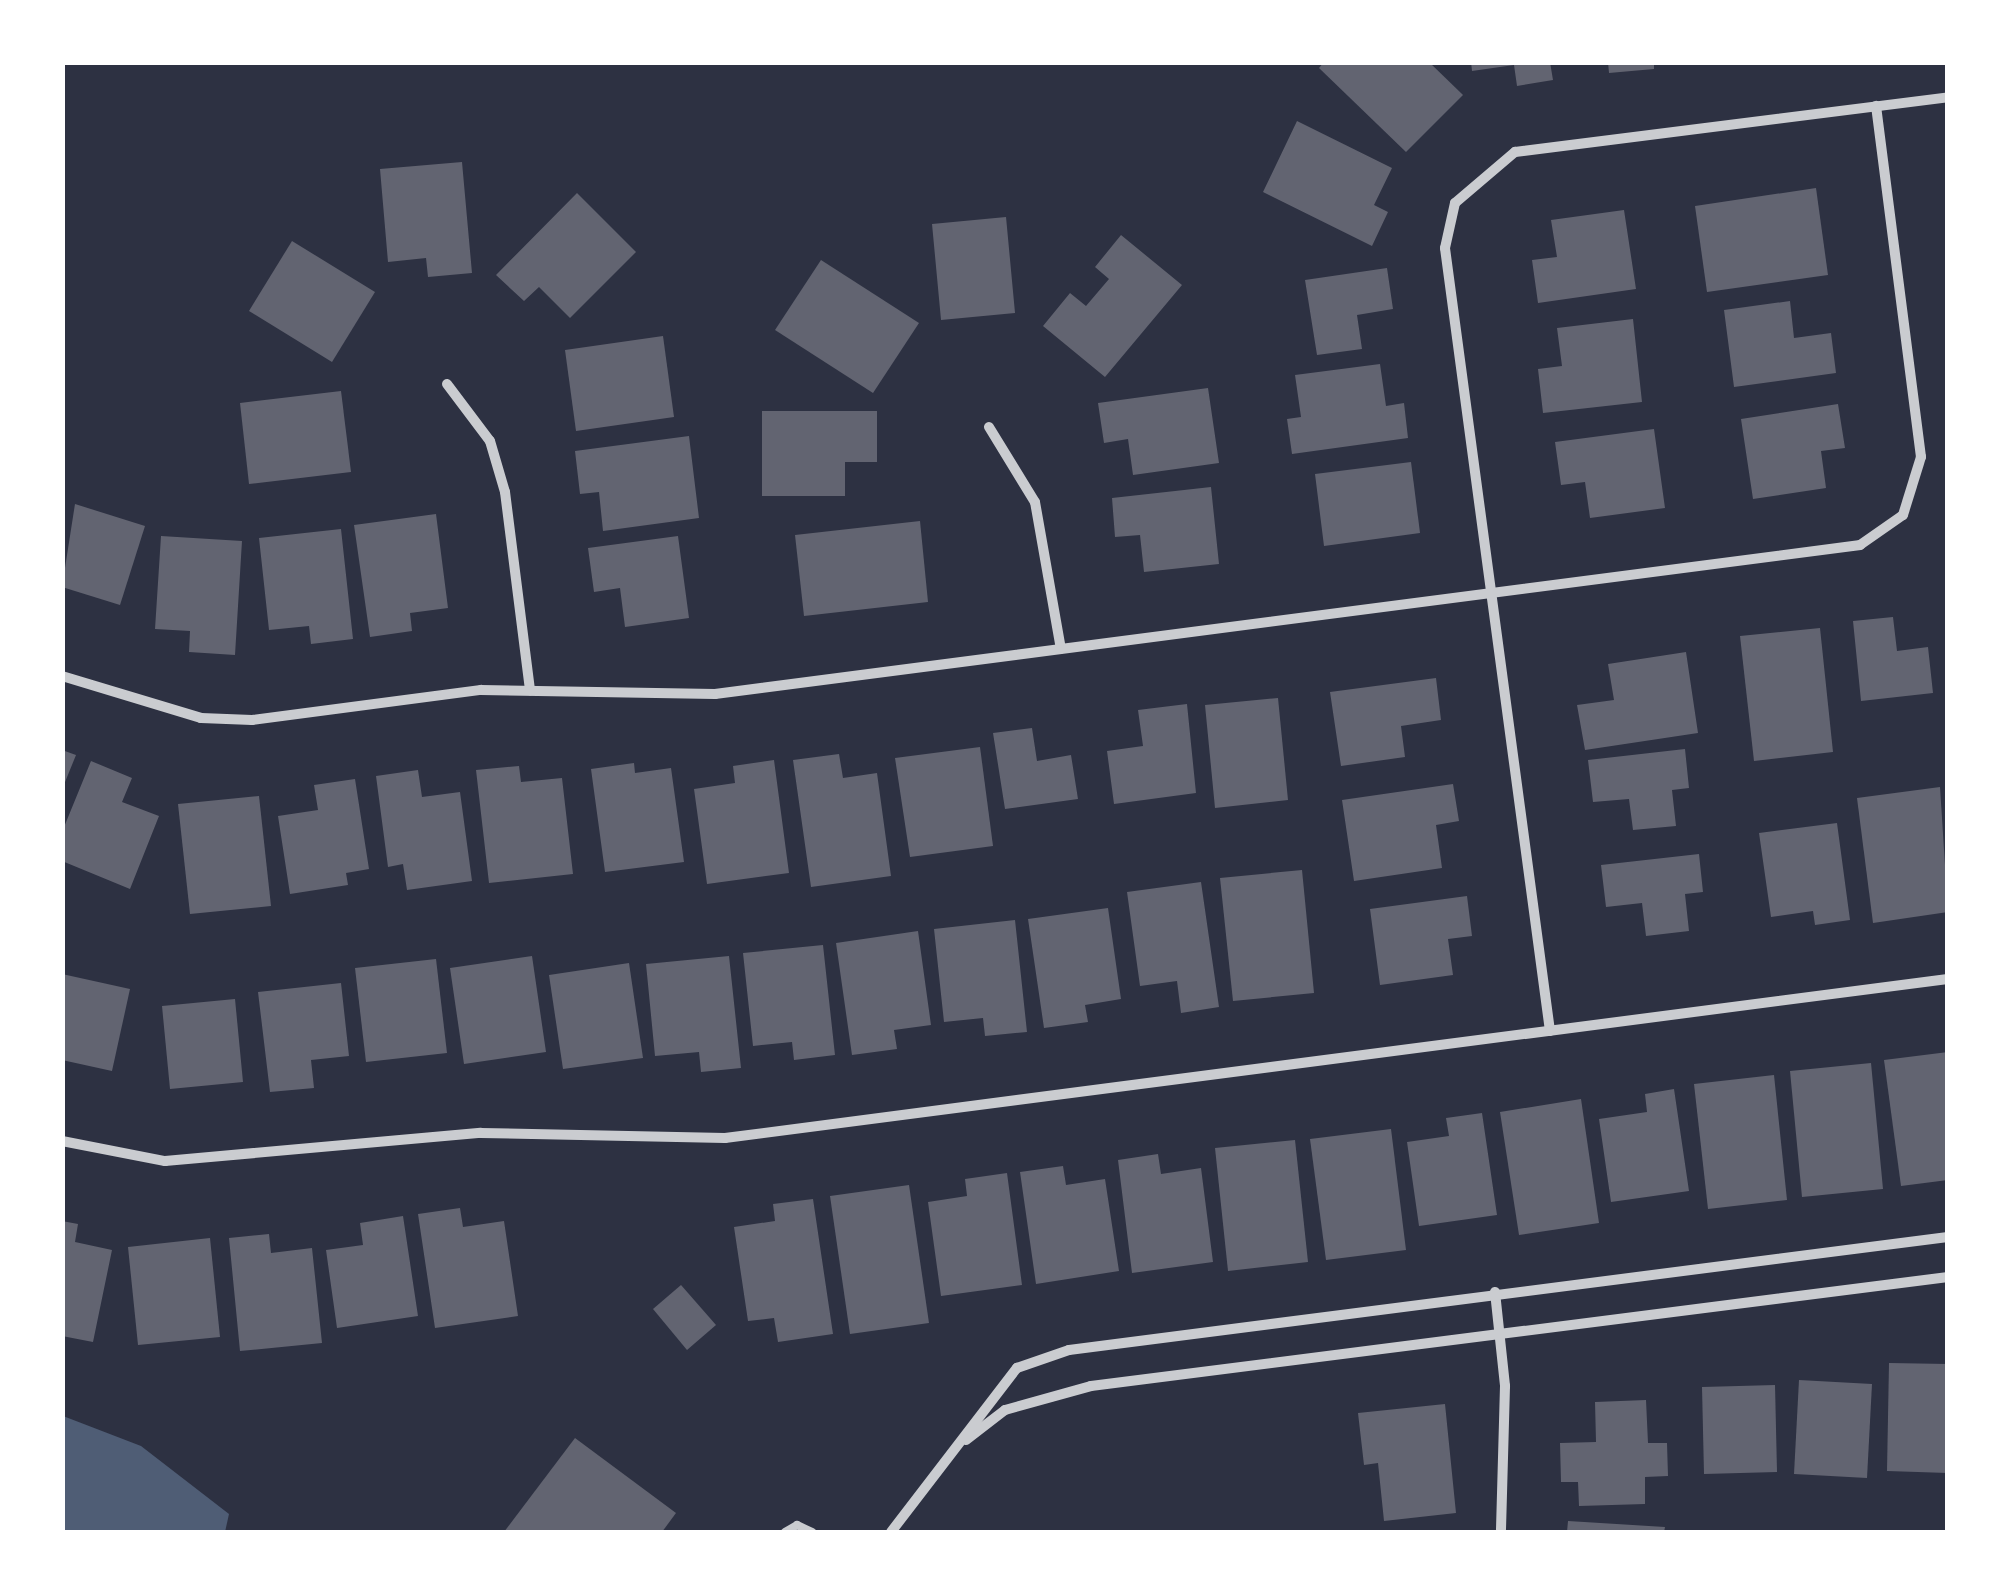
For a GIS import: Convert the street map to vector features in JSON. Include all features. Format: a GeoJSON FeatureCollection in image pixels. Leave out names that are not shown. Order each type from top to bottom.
{"type":"FeatureCollection","features":[{"type":"Feature","properties":{"kind":"street"},"geometry":{"type":"LineString","coordinates":[[1550,1031],[1445,248],[1455,202],[1514,152],[1948,97]]}},
{"type":"Feature","properties":{"kind":"street"},"geometry":{"type":"LineString","coordinates":[[62,676],[201,718],[252,720],[530,690],[715,694],[1860,545],[1903,514],[1921,457],[1876,106]]}},
{"type":"Feature","properties":{"kind":"street"},"geometry":{"type":"LineString","coordinates":[[447,384],[490,441],[505,492],[530,690]]}},
{"type":"Feature","properties":{"kind":"street"},"geometry":{"type":"LineString","coordinates":[[989,427],[1035,502],[1061,649]]}},
{"type":"Feature","properties":{"kind":"street"},"geometry":{"type":"LineString","coordinates":[[62,1141],[165,1161],[482,1133],[725,1138],[1948,979]]}},
{"type":"Feature","properties":{"kind":"street"},"geometry":{"type":"LineString","coordinates":[[891,1532],[1017,1368],[1069,1350],[1948,1236]]}},
{"type":"Feature","properties":{"kind":"street"},"geometry":{"type":"LineString","coordinates":[[953,1450],[1037,1397],[1948,1277]]}},
{"type":"Feature","properties":{"kind":"street"},"geometry":{"type":"LineString","coordinates":[[1495,1292],[1500,1334],[1501,1532]]}},
{"type":"Feature","properties":{"kind":"lane"},"geometry":{"type":"LineString","coordinates":[[786,1532],[798,1525],[812,1532]]}},
{"type":"Feature","properties":{"kind":"water"},"geometry":{"type":"Polygon","coordinates":[[[63,1416],[141,1446],[229,1514],[225,1532],[63,1532],[63,1416]]]}},
{"type":"Feature","properties":{"kind":"building"},"geometry":{"type":"Polygon","coordinates":[[[1324,62],[1429,62],[1463,95],[1406,152],[1319,68],[1324,62]]]}},
{"type":"Feature","properties":{"kind":"building"},"geometry":{"type":"Polygon","coordinates":[[[1471,62],[1550,62],[1553,80],[1517,86],[1514,65],[1472,71],[1471,62]]]}},
{"type":"Feature","properties":{"kind":"building"},"geometry":{"type":"Polygon","coordinates":[[[1608,62],[1654,62],[1654,69],[1609,73],[1608,62]]]}},
{"type":"Feature","properties":{"kind":"building"},"geometry":{"type":"Polygon","coordinates":[[[1297,121],[1392,168],[1374,205],[1388,212],[1372,246],[1263,192],[1297,121]]]}},
{"type":"Feature","properties":{"kind":"building"},"geometry":{"type":"Polygon","coordinates":[[[462,162],[472,273],[428,277],[426,258],[388,262],[380,169],[462,162]]]}},
{"type":"Feature","properties":{"kind":"building"},"geometry":{"type":"Polygon","coordinates":[[[1816,188],[1828,275],[1707,292],[1695,206],[1816,188]]]}},
{"type":"Feature","properties":{"kind":"building"},"geometry":{"type":"Polygon","coordinates":[[[577,193],[636,252],[570,318],[539,287],[524,301],[496,275],[577,193]]]}},
{"type":"Feature","properties":{"kind":"building"},"geometry":{"type":"Polygon","coordinates":[[[1624,210],[1636,289],[1538,303],[1532,260],[1557,257],[1551,220],[1624,210]]]}},
{"type":"Feature","properties":{"kind":"building"},"geometry":{"type":"Polygon","coordinates":[[[1006,217],[1015,313],[941,320],[932,224],[1006,217]]]}},
{"type":"Feature","properties":{"kind":"building"},"geometry":{"type":"Polygon","coordinates":[[[1121,235],[1182,285],[1105,377],[1043,326],[1070,293],[1086,306],[1109,279],[1095,267],[1121,235]]]}},
{"type":"Feature","properties":{"kind":"building"},"geometry":{"type":"Polygon","coordinates":[[[292,241],[375,292],[332,362],[249,311],[292,241]]]}},
{"type":"Feature","properties":{"kind":"building"},"geometry":{"type":"Polygon","coordinates":[[[821,260],[919,323],[873,393],[775,330],[821,260]]]}},
{"type":"Feature","properties":{"kind":"building"},"geometry":{"type":"Polygon","coordinates":[[[1387,268],[1393,309],[1357,315],[1362,349],[1317,355],[1305,280],[1387,268]]]}},
{"type":"Feature","properties":{"kind":"building"},"geometry":{"type":"Polygon","coordinates":[[[1790,301],[1794,338],[1831,333],[1836,373],[1734,387],[1724,310],[1790,301]]]}},
{"type":"Feature","properties":{"kind":"building"},"geometry":{"type":"Polygon","coordinates":[[[1633,319],[1642,402],[1543,413],[1538,369],[1562,366],[1557,328],[1633,319]]]}},
{"type":"Feature","properties":{"kind":"building"},"geometry":{"type":"Polygon","coordinates":[[[663,336],[674,417],[576,431],[565,350],[663,336]]]}},
{"type":"Feature","properties":{"kind":"building"},"geometry":{"type":"Polygon","coordinates":[[[1380,364],[1386,406],[1404,403],[1408,438],[1292,454],[1287,419],[1301,417],[1295,375],[1380,364]]]}},
{"type":"Feature","properties":{"kind":"building"},"geometry":{"type":"Polygon","coordinates":[[[1208,388],[1219,463],[1133,475],[1128,439],[1104,443],[1098,403],[1208,388]]]}},
{"type":"Feature","properties":{"kind":"building"},"geometry":{"type":"Polygon","coordinates":[[[341,391],[351,472],[249,484],[240,403],[341,391]]]}},
{"type":"Feature","properties":{"kind":"building"},"geometry":{"type":"Polygon","coordinates":[[[1838,404],[1845,448],[1821,451],[1826,488],[1753,499],[1741,419],[1838,404]]]}},
{"type":"Feature","properties":{"kind":"building"},"geometry":{"type":"Polygon","coordinates":[[[762,411],[877,411],[877,462],[845,462],[845,496],[762,496],[762,411]]]}},
{"type":"Feature","properties":{"kind":"building"},"geometry":{"type":"Polygon","coordinates":[[[1654,429],[1665,508],[1590,518],[1585,482],[1561,485],[1555,442],[1654,429]]]}},
{"type":"Feature","properties":{"kind":"building"},"geometry":{"type":"Polygon","coordinates":[[[689,436],[699,518],[603,531],[599,492],[580,494],[575,451],[689,436]]]}},
{"type":"Feature","properties":{"kind":"building"},"geometry":{"type":"Polygon","coordinates":[[[1411,462],[1420,533],[1324,546],[1315,474],[1411,462]]]}},
{"type":"Feature","properties":{"kind":"building"},"geometry":{"type":"Polygon","coordinates":[[[1211,487],[1219,564],[1144,572],[1140,535],[1115,537],[1112,498],[1211,487]]]}},
{"type":"Feature","properties":{"kind":"building"},"geometry":{"type":"Polygon","coordinates":[[[75,504],[145,526],[120,605],[62,587],[75,504]]]}},
{"type":"Feature","properties":{"kind":"building"},"geometry":{"type":"Polygon","coordinates":[[[436,514],[448,608],[410,613],[412,631],[370,637],[354,525],[436,514]]]}},
{"type":"Feature","properties":{"kind":"building"},"geometry":{"type":"Polygon","coordinates":[[[920,521],[928,602],[804,616],[795,535],[920,521]]]}},
{"type":"Feature","properties":{"kind":"building"},"geometry":{"type":"Polygon","coordinates":[[[341,529],[353,639],[311,644],[309,626],[269,630],[259,538],[341,529]]]}},
{"type":"Feature","properties":{"kind":"building"},"geometry":{"type":"Polygon","coordinates":[[[161,536],[242,541],[235,655],[189,652],[190,631],[155,629],[161,536]]]}},
{"type":"Feature","properties":{"kind":"building"},"geometry":{"type":"Polygon","coordinates":[[[678,536],[689,618],[625,627],[620,588],[594,592],[588,548],[678,536]]]}},
{"type":"Feature","properties":{"kind":"building"},"geometry":{"type":"Polygon","coordinates":[[[1893,617],[1897,651],[1928,647],[1933,693],[1861,701],[1853,621],[1893,617]]]}},
{"type":"Feature","properties":{"kind":"building"},"geometry":{"type":"Polygon","coordinates":[[[1820,628],[1833,752],[1754,761],[1740,636],[1820,628]]]}},
{"type":"Feature","properties":{"kind":"building"},"geometry":{"type":"Polygon","coordinates":[[[1686,652],[1698,733],[1585,750],[1577,705],[1614,700],[1608,664],[1686,652]]]}},
{"type":"Feature","properties":{"kind":"building"},"geometry":{"type":"Polygon","coordinates":[[[1436,678],[1441,720],[1401,726],[1405,757],[1341,766],[1330,692],[1436,678]]]}},
{"type":"Feature","properties":{"kind":"building"},"geometry":{"type":"Polygon","coordinates":[[[1278,698],[1288,800],[1215,808],[1205,705],[1278,698]]]}},
{"type":"Feature","properties":{"kind":"building"},"geometry":{"type":"Polygon","coordinates":[[[1187,704],[1196,793],[1114,804],[1107,751],[1143,746],[1138,710],[1187,704]]]}},
{"type":"Feature","properties":{"kind":"building"},"geometry":{"type":"Polygon","coordinates":[[[1032,728],[1037,761],[1071,755],[1078,799],[1005,809],[993,733],[1032,728]]]}},
{"type":"Feature","properties":{"kind":"building"},"geometry":{"type":"Polygon","coordinates":[[[980,747],[993,846],[910,857],[895,758],[980,747]]]}},
{"type":"Feature","properties":{"kind":"building"},"geometry":{"type":"Polygon","coordinates":[[[1685,749],[1689,788],[1672,790],[1676,826],[1633,830],[1629,799],[1593,802],[1588,760],[1685,749]]]}},
{"type":"Feature","properties":{"kind":"building"},"geometry":{"type":"Polygon","coordinates":[[[62,750],[76,755],[63,787],[62,787],[62,750]]]}},
{"type":"Feature","properties":{"kind":"building"},"geometry":{"type":"Polygon","coordinates":[[[839,754],[843,778],[877,773],[891,876],[811,887],[793,760],[839,754]]]}},
{"type":"Feature","properties":{"kind":"building"},"geometry":{"type":"Polygon","coordinates":[[[774,760],[789,873],[707,884],[694,789],[735,783],[733,766],[774,760]]]}},
{"type":"Feature","properties":{"kind":"building"},"geometry":{"type":"Polygon","coordinates":[[[91,761],[132,778],[122,802],[159,816],[130,889],[62,861],[62,832],[91,761]]]}},
{"type":"Feature","properties":{"kind":"building"},"geometry":{"type":"Polygon","coordinates":[[[634,763],[635,773],[671,768],[684,862],[605,872],[591,769],[634,763]]]}},
{"type":"Feature","properties":{"kind":"building"},"geometry":{"type":"Polygon","coordinates":[[[519,766],[521,782],[562,778],[573,874],[489,883],[476,770],[519,766]]]}},
{"type":"Feature","properties":{"kind":"building"},"geometry":{"type":"Polygon","coordinates":[[[418,770],[422,797],[460,792],[472,881],[407,890],[403,864],[388,867],[376,776],[418,770]]]}},
{"type":"Feature","properties":{"kind":"building"},"geometry":{"type":"Polygon","coordinates":[[[355,779],[369,869],[346,873],[348,885],[290,894],[278,816],[318,810],[314,785],[355,779]]]}},
{"type":"Feature","properties":{"kind":"building"},"geometry":{"type":"Polygon","coordinates":[[[1453,784],[1459,821],[1436,825],[1442,868],[1354,881],[1342,800],[1453,784]]]}},
{"type":"Feature","properties":{"kind":"building"},"geometry":{"type":"Polygon","coordinates":[[[1940,787],[1948,912],[1873,923],[1857,798],[1940,787]]]}},
{"type":"Feature","properties":{"kind":"building"},"geometry":{"type":"Polygon","coordinates":[[[259,796],[271,906],[190,914],[178,804],[259,796]]]}},
{"type":"Feature","properties":{"kind":"building"},"geometry":{"type":"Polygon","coordinates":[[[1837,823],[1850,920],[1815,925],[1813,911],[1771,917],[1759,833],[1837,823]]]}},
{"type":"Feature","properties":{"kind":"building"},"geometry":{"type":"Polygon","coordinates":[[[1699,854],[1703,892],[1685,894],[1689,931],[1646,936],[1642,903],[1606,907],[1601,865],[1699,854]]]}},
{"type":"Feature","properties":{"kind":"building"},"geometry":{"type":"Polygon","coordinates":[[[1302,870],[1314,993],[1233,1001],[1220,878],[1302,870]]]}},
{"type":"Feature","properties":{"kind":"building"},"geometry":{"type":"Polygon","coordinates":[[[1201,882],[1219,1007],[1181,1013],[1177,981],[1140,986],[1127,892],[1201,882]]]}},
{"type":"Feature","properties":{"kind":"building"},"geometry":{"type":"Polygon","coordinates":[[[1467,896],[1472,936],[1448,939],[1453,975],[1380,985],[1370,909],[1467,896]]]}},
{"type":"Feature","properties":{"kind":"building"},"geometry":{"type":"Polygon","coordinates":[[[1108,908],[1121,999],[1085,1005],[1088,1022],[1044,1028],[1028,919],[1108,908]]]}},
{"type":"Feature","properties":{"kind":"building"},"geometry":{"type":"Polygon","coordinates":[[[1015,920],[1027,1032],[985,1036],[983,1018],[944,1022],[934,929],[1015,920]]]}},
{"type":"Feature","properties":{"kind":"building"},"geometry":{"type":"Polygon","coordinates":[[[918,931],[931,1025],[894,1030],[897,1049],[852,1055],[836,943],[918,931]]]}},
{"type":"Feature","properties":{"kind":"building"},"geometry":{"type":"Polygon","coordinates":[[[823,945],[835,1055],[794,1060],[792,1042],[753,1046],[743,953],[823,945]]]}},
{"type":"Feature","properties":{"kind":"building"},"geometry":{"type":"Polygon","coordinates":[[[532,956],[546,1052],[464,1064],[450,968],[532,956]]]}},
{"type":"Feature","properties":{"kind":"building"},"geometry":{"type":"Polygon","coordinates":[[[729,956],[741,1068],[701,1072],[699,1052],[655,1056],[646,964],[729,956]]]}},
{"type":"Feature","properties":{"kind":"building"},"geometry":{"type":"Polygon","coordinates":[[[436,959],[447,1053],[366,1062],[355,968],[436,959]]]}},
{"type":"Feature","properties":{"kind":"building"},"geometry":{"type":"Polygon","coordinates":[[[629,963],[643,1058],[563,1069],[549,975],[629,963]]]}},
{"type":"Feature","properties":{"kind":"building"},"geometry":{"type":"Polygon","coordinates":[[[62,974],[130,989],[112,1071],[62,1060],[62,974]]]}},
{"type":"Feature","properties":{"kind":"building"},"geometry":{"type":"Polygon","coordinates":[[[341,983],[349,1056],[311,1060],[314,1088],[270,1092],[258,992],[341,983]]]}},
{"type":"Feature","properties":{"kind":"building"},"geometry":{"type":"Polygon","coordinates":[[[235,999],[243,1082],[170,1089],[162,1006],[235,999]]]}},
{"type":"Feature","properties":{"kind":"building"},"geometry":{"type":"Polygon","coordinates":[[[1948,1052],[1948,1180],[1901,1186],[1884,1060],[1948,1052]]]}},
{"type":"Feature","properties":{"kind":"building"},"geometry":{"type":"Polygon","coordinates":[[[1871,1063],[1883,1189],[1802,1197],[1790,1071],[1871,1063]]]}},
{"type":"Feature","properties":{"kind":"building"},"geometry":{"type":"Polygon","coordinates":[[[1774,1075],[1787,1200],[1708,1209],[1694,1084],[1774,1075]]]}},
{"type":"Feature","properties":{"kind":"building"},"geometry":{"type":"Polygon","coordinates":[[[1674,1089],[1689,1191],[1611,1202],[1599,1119],[1647,1112],[1645,1094],[1674,1089]]]}},
{"type":"Feature","properties":{"kind":"building"},"geometry":{"type":"Polygon","coordinates":[[[1581,1099],[1599,1223],[1519,1235],[1500,1112],[1581,1099]]]}},
{"type":"Feature","properties":{"kind":"building"},"geometry":{"type":"Polygon","coordinates":[[[1482,1113],[1497,1215],[1419,1226],[1407,1142],[1449,1136],[1446,1118],[1482,1113]]]}},
{"type":"Feature","properties":{"kind":"building"},"geometry":{"type":"Polygon","coordinates":[[[1391,1129],[1406,1250],[1326,1260],[1310,1139],[1391,1129]]]}},
{"type":"Feature","properties":{"kind":"building"},"geometry":{"type":"Polygon","coordinates":[[[1295,1140],[1308,1262],[1228,1271],[1215,1148],[1295,1140]]]}},
{"type":"Feature","properties":{"kind":"building"},"geometry":{"type":"Polygon","coordinates":[[[1158,1154],[1161,1174],[1201,1168],[1213,1262],[1132,1273],[1118,1160],[1158,1154]]]}},
{"type":"Feature","properties":{"kind":"building"},"geometry":{"type":"Polygon","coordinates":[[[1063,1166],[1066,1185],[1105,1179],[1119,1271],[1036,1284],[1020,1172],[1063,1166]]]}},
{"type":"Feature","properties":{"kind":"building"},"geometry":{"type":"Polygon","coordinates":[[[1007,1173],[1022,1285],[941,1296],[928,1202],[967,1196],[965,1179],[1007,1173]]]}},
{"type":"Feature","properties":{"kind":"building"},"geometry":{"type":"Polygon","coordinates":[[[909,1185],[929,1323],[850,1334],[830,1196],[909,1185]]]}},
{"type":"Feature","properties":{"kind":"building"},"geometry":{"type":"Polygon","coordinates":[[[813,1199],[833,1334],[778,1342],[774,1318],[748,1321],[734,1227],[775,1221],[773,1204],[813,1199]]]}},
{"type":"Feature","properties":{"kind":"building"},"geometry":{"type":"Polygon","coordinates":[[[460,1208],[463,1227],[504,1221],[518,1316],[435,1328],[418,1214],[460,1208]]]}},
{"type":"Feature","properties":{"kind":"building"},"geometry":{"type":"Polygon","coordinates":[[[403,1216],[418,1316],[337,1328],[326,1250],[363,1245],[360,1223],[403,1216]]]}},
{"type":"Feature","properties":{"kind":"building"},"geometry":{"type":"Polygon","coordinates":[[[62,1221],[78,1224],[75,1242],[112,1250],[93,1342],[62,1336],[62,1221]]]}},
{"type":"Feature","properties":{"kind":"building"},"geometry":{"type":"Polygon","coordinates":[[[269,1234],[271,1253],[312,1248],[322,1343],[240,1351],[229,1238],[269,1234]]]}},
{"type":"Feature","properties":{"kind":"building"},"geometry":{"type":"Polygon","coordinates":[[[210,1238],[220,1337],[138,1345],[128,1247],[210,1238]]]}},
{"type":"Feature","properties":{"kind":"building"},"geometry":{"type":"Polygon","coordinates":[[[681,1285],[716,1325],[687,1350],[653,1309],[681,1285]]]}},
{"type":"Feature","properties":{"kind":"building"},"geometry":{"type":"Polygon","coordinates":[[[1889,1363],[1948,1364],[1948,1473],[1887,1471],[1889,1363]]]}},
{"type":"Feature","properties":{"kind":"building"},"geometry":{"type":"Polygon","coordinates":[[[1799,1380],[1872,1384],[1867,1478],[1794,1474],[1799,1380]]]}},
{"type":"Feature","properties":{"kind":"building"},"geometry":{"type":"Polygon","coordinates":[[[1775,1385],[1777,1472],[1704,1474],[1702,1387],[1775,1385]]]}},
{"type":"Feature","properties":{"kind":"building"},"geometry":{"type":"Polygon","coordinates":[[[1646,1400],[1648,1443],[1667,1443],[1668,1476],[1645,1477],[1645,1504],[1579,1506],[1578,1482],[1561,1482],[1560,1443],[1596,1442],[1595,1402],[1646,1400]]]}},
{"type":"Feature","properties":{"kind":"building"},"geometry":{"type":"Polygon","coordinates":[[[1445,1404],[1456,1513],[1384,1521],[1378,1463],[1364,1465],[1358,1413],[1445,1404]]]}},
{"type":"Feature","properties":{"kind":"building"},"geometry":{"type":"Polygon","coordinates":[[[575,1438],[676,1513],[662,1532],[504,1532],[575,1438]]]}},
{"type":"Feature","properties":{"kind":"building"},"geometry":{"type":"Polygon","coordinates":[[[1568,1521],[1665,1527],[1664,1532],[1567,1532],[1568,1521]]]}}]}
